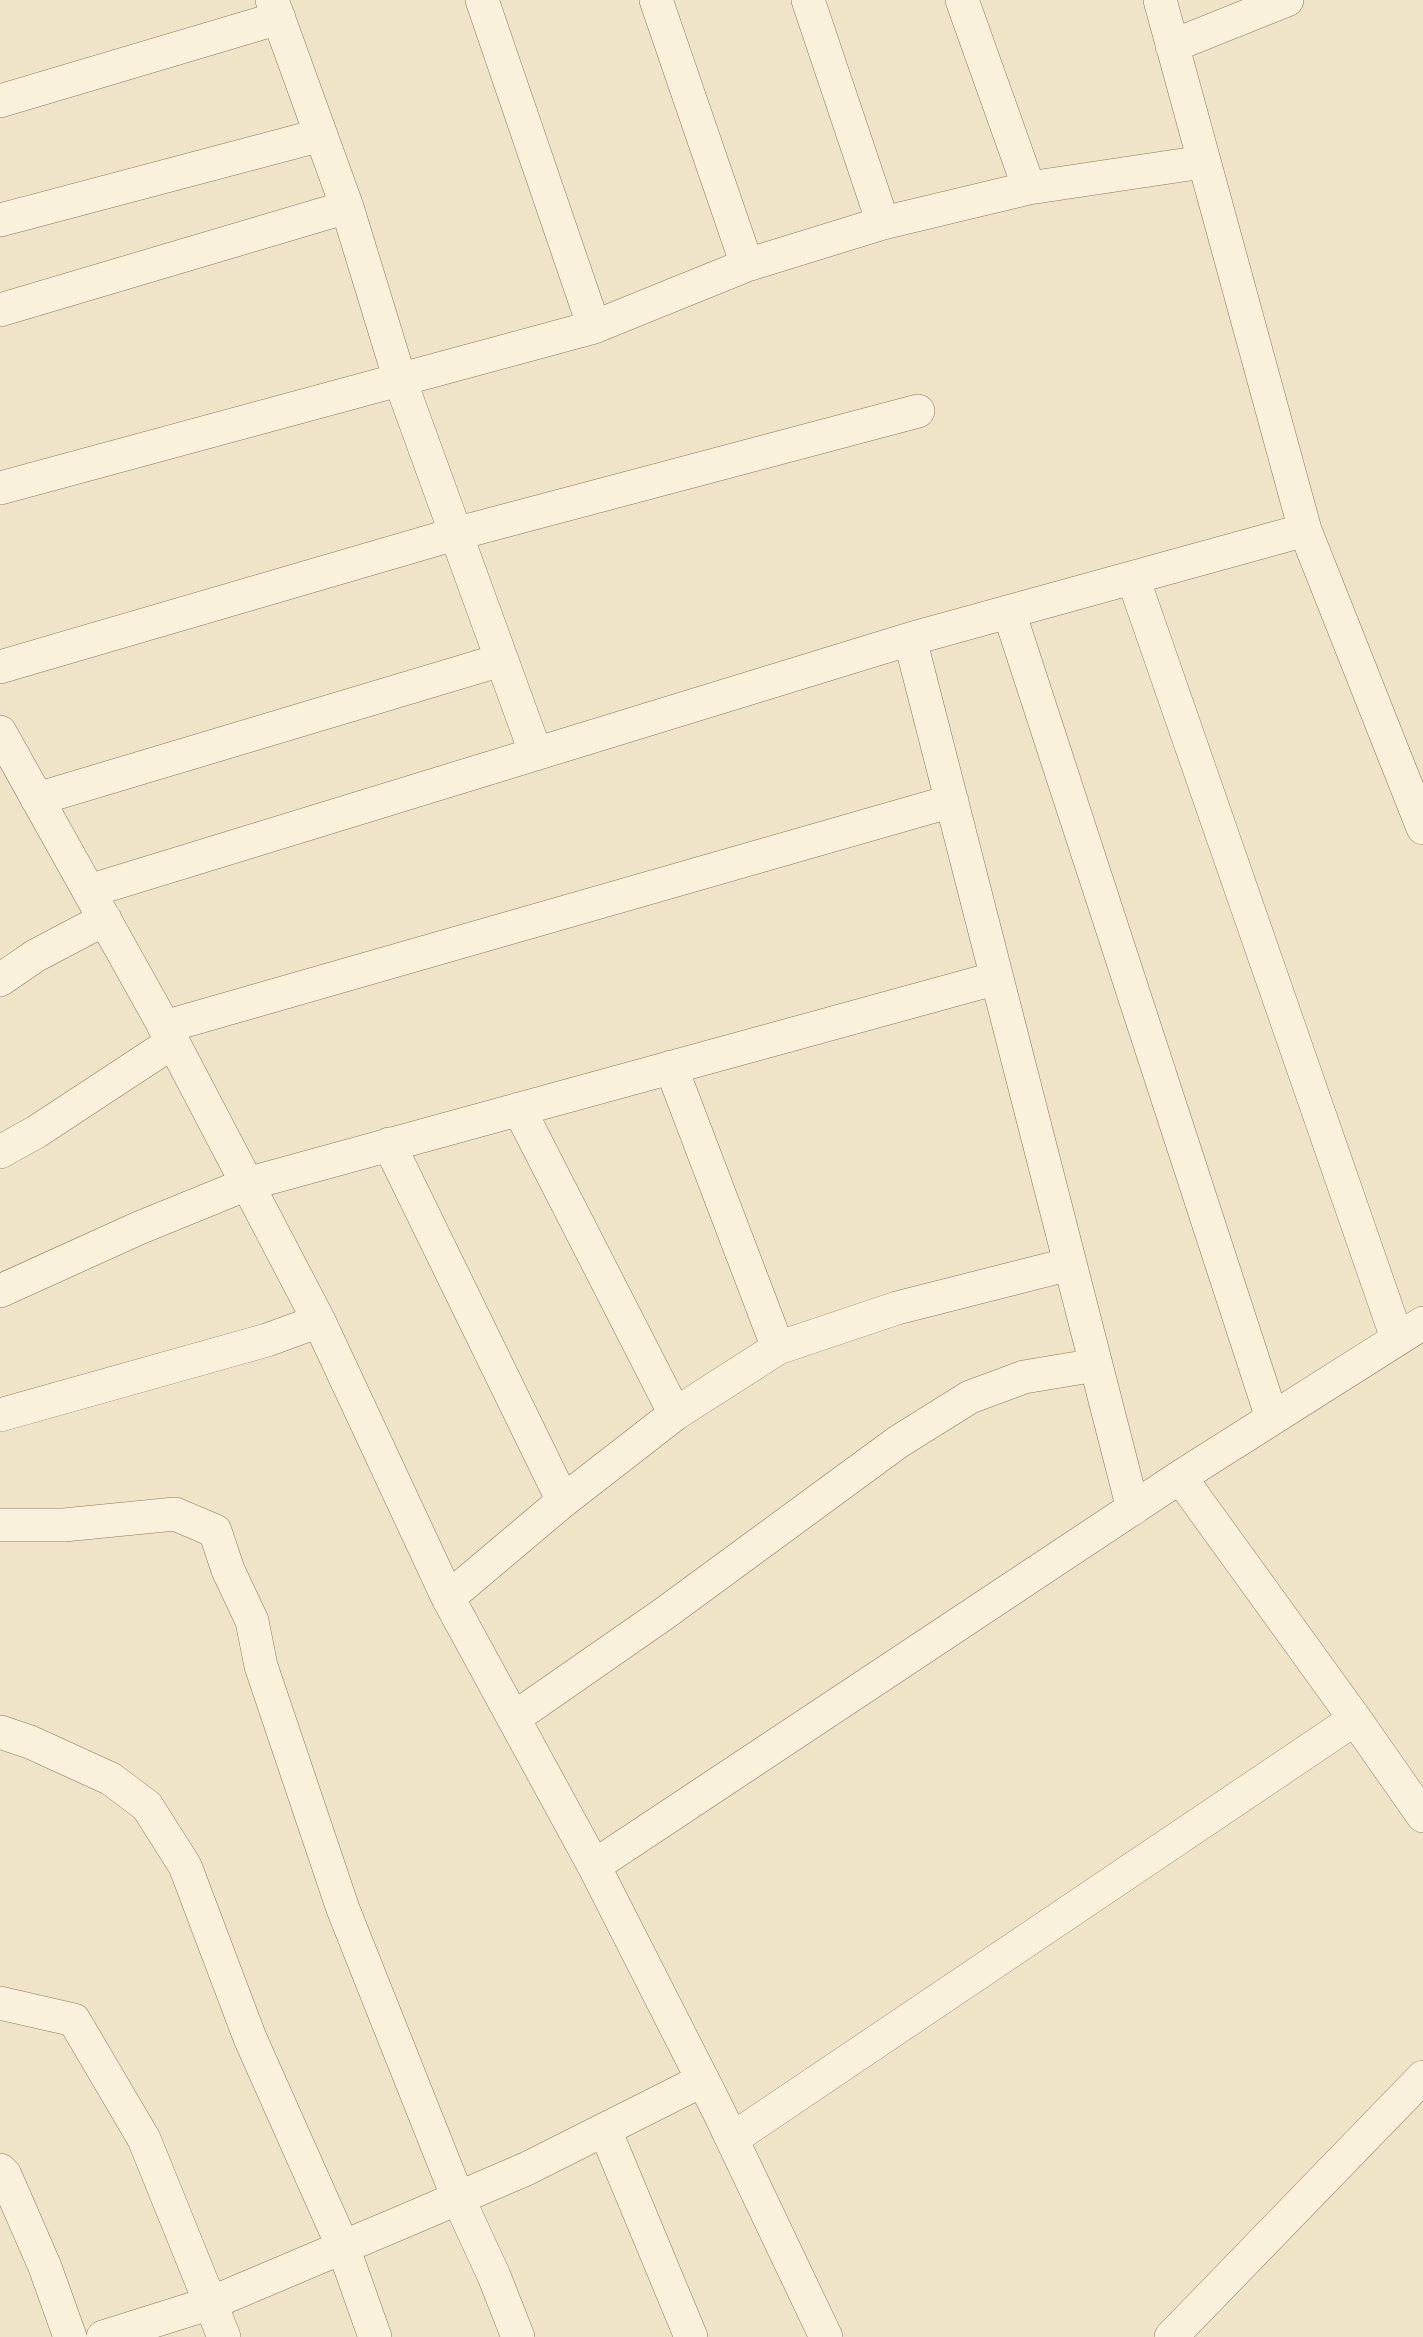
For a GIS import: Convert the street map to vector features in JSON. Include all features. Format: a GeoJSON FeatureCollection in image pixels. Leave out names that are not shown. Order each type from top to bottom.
{"type":"FeatureCollection","features":[{"type":"Feature","properties":{"kind":"street"},"geometry":{"type":"LineString","coordinates":[[482,0],[594,327]]}},
{"type":"Feature","properties":{"kind":"street"},"geometry":{"type":"LineString","coordinates":[[656,0],[747,265]]}},
{"type":"Feature","properties":{"kind":"street"},"geometry":{"type":"LineString","coordinates":[[808,0],[883,223]]}},
{"type":"Feature","properties":{"kind":"street"},"geometry":{"type":"LineString","coordinates":[[962,0],[1029,188]]}},
{"type":"Feature","properties":{"kind":"street"},"geometry":{"type":"LineString","coordinates":[[1160,0],[1305,530],[1423,828]]}},
{"type":"Feature","properties":{"kind":"street"},"geometry":{"type":"LineString","coordinates":[[1172,46],[1287,0]]}},
{"type":"Feature","properties":{"kind":"street"},"geometry":{"type":"LineString","coordinates":[[0,101],[275,9],[347,207],[400,380],[536,754]]}},
{"type":"Feature","properties":{"kind":"street"},"geometry":{"type":"LineString","coordinates":[[0,220],[321,135]]}},
{"type":"Feature","properties":{"kind":"street"},"geometry":{"type":"LineString","coordinates":[[0,488],[594,327],[747,265],[883,223],[1029,188],[1203,162]]}},
{"type":"Feature","properties":{"kind":"street"},"geometry":{"type":"LineString","coordinates":[[0,310],[347,207]]}},
{"type":"Feature","properties":{"kind":"street"},"geometry":{"type":"LineString","coordinates":[[0,668],[456,534],[918,411]]}},
{"type":"Feature","properties":{"kind":"street"},"geometry":{"type":"LineString","coordinates":[[0,980],[36,956],[97,905],[536,754],[910,639],[1305,530]]}},
{"type":"Feature","properties":{"kind":"street"},"geometry":{"type":"LineString","coordinates":[[594,1866],[1180,1477],[1410,1330],[1133,578]]}},
{"type":"Feature","properties":{"kind":"street"},"geometry":{"type":"LineString","coordinates":[[1010,612],[1272,1418]]}},
{"type":"Feature","properties":{"kind":"street"},"geometry":{"type":"LineString","coordinates":[[910,639],[1132,1509]]}},
{"type":"Feature","properties":{"kind":"street"},"geometry":{"type":"LineString","coordinates":[[37,799],[501,660]]}},
{"type":"Feature","properties":{"kind":"street"},"geometry":{"type":"LineString","coordinates":[[0,732],[169,1034],[319,1321],[448,1598],[594,1866],[703,2080],[826,2337]]}},
{"type":"Feature","properties":{"kind":"street"},"geometry":{"type":"LineString","coordinates":[[0,1152],[36,1132],[169,1034],[952,801]]}},
{"type":"Feature","properties":{"kind":"street"},"geometry":{"type":"LineString","coordinates":[[0,1291],[139,1228],[247,1184],[997,978]]}},
{"type":"Feature","properties":{"kind":"street"},"geometry":{"type":"LineString","coordinates":[[671,1067],[778,1348]]}},
{"type":"Feature","properties":{"kind":"street"},"geometry":{"type":"LineString","coordinates":[[519,1109],[675,1414]]}},
{"type":"Feature","properties":{"kind":"street"},"geometry":{"type":"LineString","coordinates":[[389,1144],[563,1501]]}},
{"type":"Feature","properties":{"kind":"street"},"geometry":{"type":"LineString","coordinates":[[448,1598],[563,1501],[675,1414],[778,1348],[897,1308],[1070,1264]]}},
{"type":"Feature","properties":{"kind":"street"},"geometry":{"type":"LineString","coordinates":[[0,1415],[267,1340],[319,1321]]}},
{"type":"Feature","properties":{"kind":"street"},"geometry":{"type":"LineString","coordinates":[[514,1719],[665,1613],[898,1442],[970,1397],[1024,1377],[1096,1365]]}},
{"type":"Feature","properties":{"kind":"street"},"geometry":{"type":"LineString","coordinates":[[1180,1477],[1423,1816]]}},
{"type":"Feature","properties":{"kind":"street"},"geometry":{"type":"LineString","coordinates":[[0,1525],[64,1525],[175,1514],[216,1531],[228,1570],[252,1621],[261,1666],[343,1909],[458,2198],[494,2276],[518,2337]]}},
{"type":"Feature","properties":{"kind":"street"},"geometry":{"type":"LineString","coordinates":[[732,2139],[1355,1719]]}},
{"type":"Feature","properties":{"kind":"street"},"geometry":{"type":"LineString","coordinates":[[0,1732],[111,1779],[147,1806],[185,1866],[250,2038],[344,2247],[375,2337]]}},
{"type":"Feature","properties":{"kind":"street"},"geometry":{"type":"LineString","coordinates":[[0,2002],[74,2020],[144,2139],[224,2337]]}},
{"type":"Feature","properties":{"kind":"street"},"geometry":{"type":"LineString","coordinates":[[1171,2337],[1423,2077]]}},
{"type":"Feature","properties":{"kind":"street"},"geometry":{"type":"LineString","coordinates":[[103,2337],[211,2303],[344,2247],[526,2169],[703,2080]]}},
{"type":"Feature","properties":{"kind":"street"},"geometry":{"type":"LineString","coordinates":[[605,2130],[691,2337]]}},
{"type":"Feature","properties":{"kind":"street"},"geometry":{"type":"LineString","coordinates":[[0,2170],[5,2175],[45,2267],[70,2337]]}}]}
